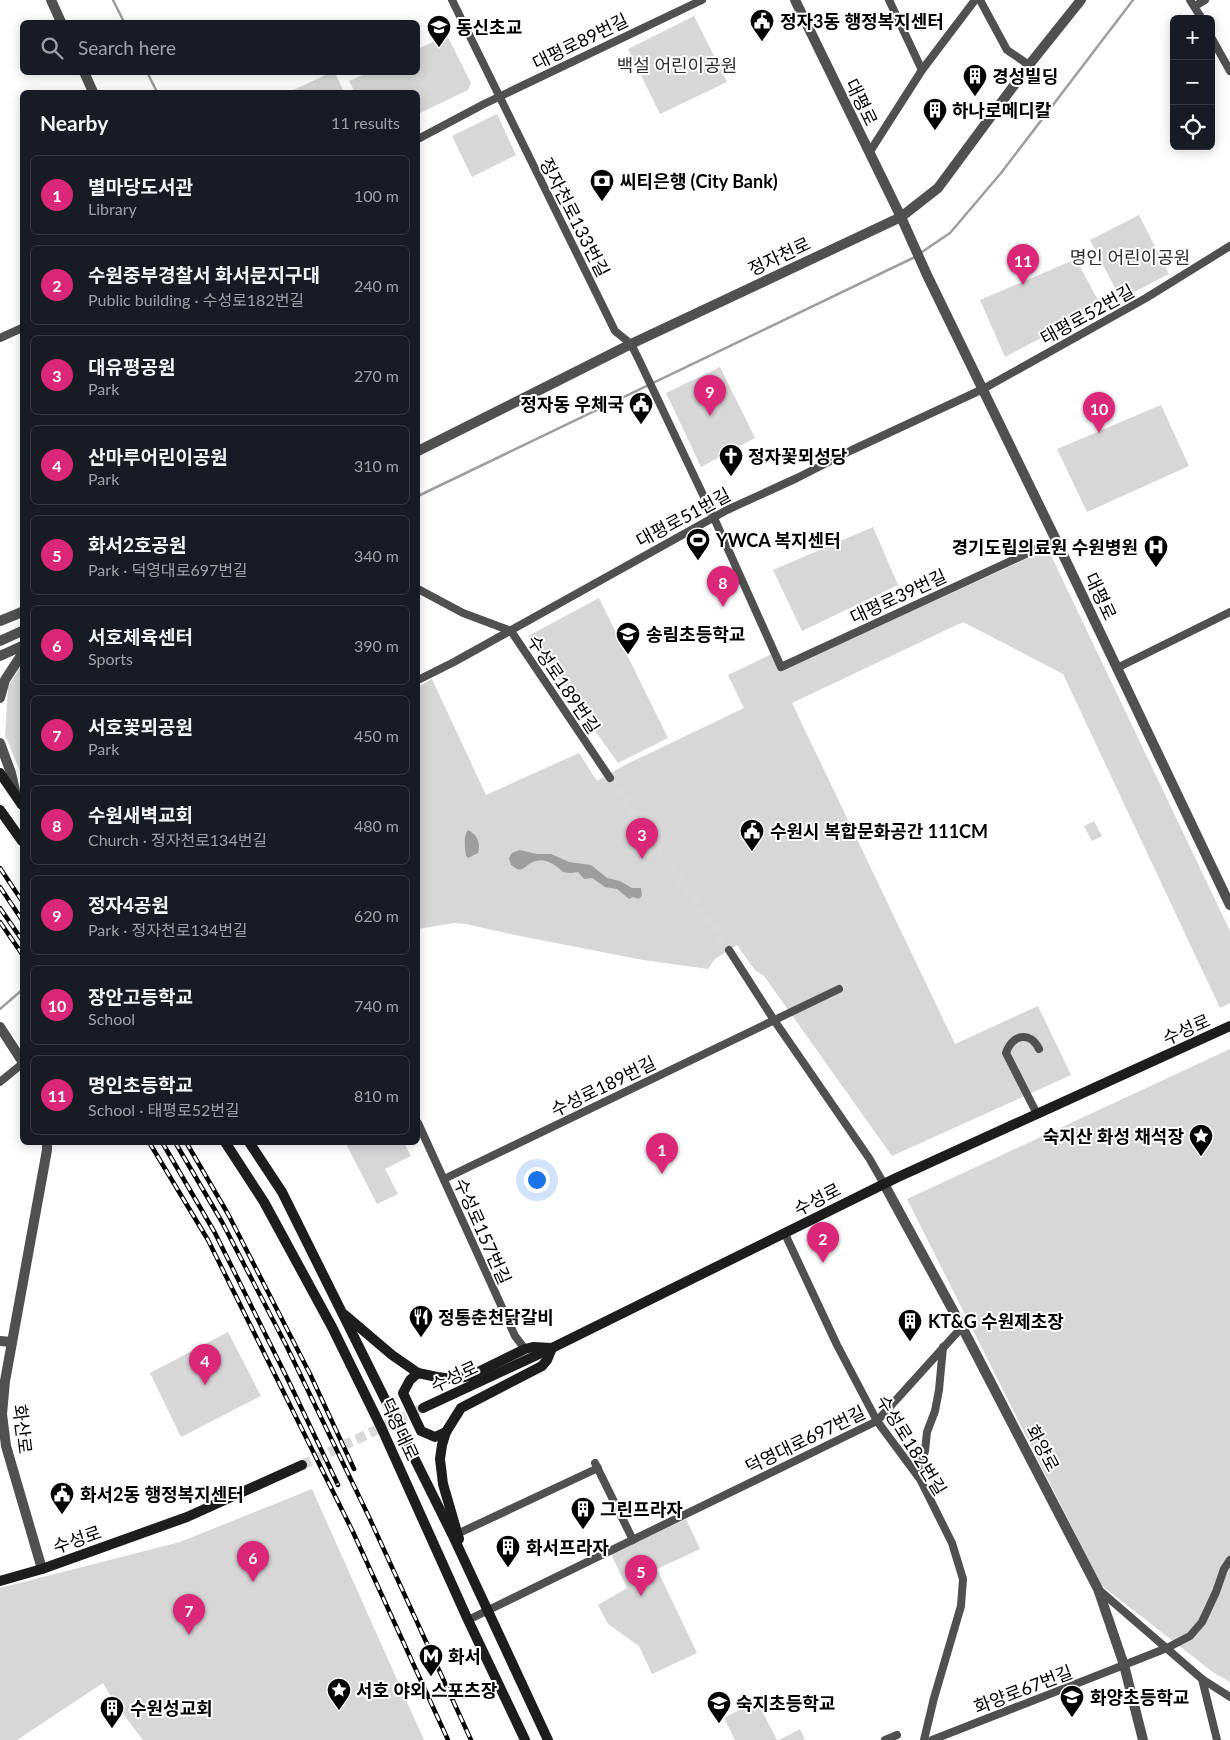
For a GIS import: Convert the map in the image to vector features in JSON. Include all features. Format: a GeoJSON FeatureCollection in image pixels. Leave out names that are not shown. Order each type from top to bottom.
{"type":"FeatureCollection","features":[{"type":"Feature","properties":{"kind":"main road"},"geometry":{"type":"LineString","coordinates":[[0,773],[20,802]]}},
{"type":"Feature","properties":{"kind":"main road"},"geometry":{"type":"LineString","coordinates":[[0,810],[20,838]]}},
{"type":"Feature","properties":{"kind":"main road","name":"수성로"},"geometry":{"type":"LineString","coordinates":[[423,1408],[552,1348],[884,1184],[1230,1026]]}},
{"type":"Feature","properties":{"kind":"main road","name":"덕영대로"},"geometry":{"type":"LineString","coordinates":[[227,1145],[264,1202],[332,1326],[381,1427],[468,1620],[525,1740]]}},
{"type":"Feature","properties":{"kind":"main road","name":"덕영대로"},"geometry":{"type":"LineString","coordinates":[[251,1145],[282,1192],[455,1535]]}},
{"type":"Feature","properties":{"kind":"main road"},"geometry":{"type":"LineString","coordinates":[[342,1313],[392,1355],[418,1373],[453,1379],[470,1376],[533,1347],[552,1348],[542,1366],[461,1408],[446,1432],[440,1459],[443,1484],[461,1554],[548,1740]]}},
{"type":"Feature","properties":{"kind":"main road"},"geometry":{"type":"LineString","coordinates":[[418,1373],[410,1380],[403,1393],[421,1431],[435,1437],[446,1432]]}},
{"type":"Feature","properties":{"kind":"main road","name":"수성로"},"geometry":{"type":"LineString","coordinates":[[0,1581],[42,1569],[187,1517],[302,1466]]}},
{"type":"Feature","properties":{"kind":"street"},"geometry":{"type":"LineString","coordinates":[[51,0],[60,20]]}},
{"type":"Feature","properties":{"kind":"street","name":"정자천로133번길"},"geometry":{"type":"LineString","coordinates":[[452,0],[498,97],[615,331],[631,344]]}},
{"type":"Feature","properties":{"kind":"street","name":"대평로89번길"},"geometry":{"type":"LineString","coordinates":[[420,138],[498,97],[702,0]]}},
{"type":"Feature","properties":{"kind":"street","name":"대평로"},"geometry":{"type":"LineString","coordinates":[[795,0],[901,217],[926,275],[1056,540],[1230,905]]}},
{"type":"Feature","properties":{"kind":"street"},"geometry":{"type":"LineString","coordinates":[[889,0],[922,70]]}},
{"type":"Feature","properties":{"kind":"street"},"geometry":{"type":"LineString","coordinates":[[869,152],[922,70],[975,0]]}},
{"type":"Feature","properties":{"kind":"street"},"geometry":{"type":"LineString","coordinates":[[980,0],[1007,50],[1029,65]]}},
{"type":"Feature","properties":{"kind":"street","name":"정자천로"},"geometry":{"type":"LineString","coordinates":[[420,450],[631,344],[901,217],[938,188],[1029,65],[1081,0]]}},
{"type":"Feature","properties":{"kind":"street"},"geometry":{"type":"LineString","coordinates":[[1200,15],[1193,3],[1205,0]]}},
{"type":"Feature","properties":{"kind":"street"},"geometry":{"type":"LineString","coordinates":[[1215,43],[1230,71]]}},
{"type":"Feature","properties":{"kind":"street"},"geometry":{"type":"LineString","coordinates":[[85,75],[92,90]]}},
{"type":"Feature","properties":{"kind":"street","name":"태평로52번길"},"geometry":{"type":"LineString","coordinates":[[983,389],[1146,298],[1230,246]]}},
{"type":"Feature","properties":{"kind":"street"},"geometry":{"type":"LineString","coordinates":[[0,338],[20,329]]}},
{"type":"Feature","properties":{"kind":"street"},"geometry":{"type":"LineString","coordinates":[[631,344],[714,518]]}},
{"type":"Feature","properties":{"kind":"street","name":"대평로51번길"},"geometry":{"type":"LineString","coordinates":[[420,679],[454,662],[644,554],[726,510],[798,478],[852,450],[983,389]]}},
{"type":"Feature","properties":{"kind":"street","name":"대평로39번길"},"geometry":{"type":"LineString","coordinates":[[714,518],[781,667],[1056,540]]}},
{"type":"Feature","properties":{"kind":"street"},"geometry":{"type":"LineString","coordinates":[[420,590],[463,613],[510,630]]}},
{"type":"Feature","properties":{"kind":"street"},"geometry":{"type":"LineString","coordinates":[[1117,668],[1230,612]]}},
{"type":"Feature","properties":{"kind":"street"},"geometry":{"type":"LineString","coordinates":[[2,620],[20,613]]}},
{"type":"Feature","properties":{"kind":"street","name":"수성로189번길"},"geometry":{"type":"LineString","coordinates":[[510,630],[610,778]]}},
{"type":"Feature","properties":{"kind":"street"},"geometry":{"type":"LineString","coordinates":[[0,641],[20,632]]}},
{"type":"Feature","properties":{"kind":"street"},"geometry":{"type":"LineString","coordinates":[[0,656],[20,647]]}},
{"type":"Feature","properties":{"kind":"street"},"geometry":{"type":"LineString","coordinates":[[0,698],[5,680],[20,657]]}},
{"type":"Feature","properties":{"kind":"street"},"geometry":{"type":"LineString","coordinates":[[0,743],[11,773],[16,795]]}},
{"type":"Feature","properties":{"kind":"street"},"geometry":{"type":"LineString","coordinates":[[729,950],[774,1020],[869,1158],[884,1184]]}},
{"type":"Feature","properties":{"kind":"street","name":"수성로189번길"},"geometry":{"type":"LineString","coordinates":[[444,1180],[839,989]]}},
{"type":"Feature","properties":{"kind":"street"},"geometry":{"type":"LineString","coordinates":[[0,1027],[20,1059]]}},
{"type":"Feature","properties":{"kind":"street"},"geometry":{"type":"LineString","coordinates":[[1037,1114],[1006,1053],[1009,1045],[1016,1038],[1025,1037],[1032,1039],[1039,1049]]}},
{"type":"Feature","properties":{"kind":"street"},"geometry":{"type":"LineString","coordinates":[[0,1082],[20,1064]]}},
{"type":"Feature","properties":{"kind":"street","name":"수성로157번길"},"geometry":{"type":"LineString","coordinates":[[420,1127],[508,1322],[515,1336],[526,1350]]}},
{"type":"Feature","properties":{"kind":"street","name":"화산로"},"geometry":{"type":"LineString","coordinates":[[42,1569],[11,1465],[3,1429],[2,1398],[46,1160],[47,1145]]}},
{"type":"Feature","properties":{"kind":"street","name":"화양로"},"geometry":{"type":"LineString","coordinates":[[884,1184],[962,1327],[1098,1589],[1124,1665],[1144,1740]]}},
{"type":"Feature","properties":{"kind":"street","name":"수성로182번길"},"geometry":{"type":"LineString","coordinates":[[784,1234],[837,1345],[877,1421],[918,1476],[952,1543],[963,1579],[961,1606],[934,1698],[924,1740]]}},
{"type":"Feature","properties":{"kind":"street","name":"덕영대로697번길"},"geometry":{"type":"LineString","coordinates":[[468,1620],[877,1421],[962,1327]]}},
{"type":"Feature","properties":{"kind":"street"},"geometry":{"type":"LineString","coordinates":[[0,1341],[12,1342]]}},
{"type":"Feature","properties":{"kind":"street"},"geometry":{"type":"LineString","coordinates":[[918,1476],[925,1452],[927,1432],[938,1397],[943,1346]]}},
{"type":"Feature","properties":{"kind":"street"},"geometry":{"type":"LineString","coordinates":[[455,1535],[597,1465],[633,1540]]}},
{"type":"Feature","properties":{"kind":"street","name":"화양로67번길"},"geometry":{"type":"LineString","coordinates":[[932,1740],[1167,1648],[1190,1636],[1202,1622],[1224,1569],[1230,1560]]}},
{"type":"Feature","properties":{"kind":"street"},"geometry":{"type":"LineString","coordinates":[[1098,1589],[1202,1679],[1230,1697]]}},
{"type":"Feature","properties":{"kind":"street"},"geometry":{"type":"LineString","coordinates":[[1202,1679],[1217,1740]]}},
{"type":"Feature","properties":{"kind":"street"},"geometry":{"type":"LineString","coordinates":[[885,1740],[897,1734]]}},
{"type":"Feature","properties":{"kind":"green space","name":"백설 어린이공원"},"geometry":{"type":"Polygon","coordinates":[[[694,16],[727,82],[660,114],[628,49],[694,16]]]}},
{"type":"Feature","properties":{"kind":"green space"},"geometry":{"type":"Polygon","coordinates":[[[447,35],[471,83],[468,90],[420,113],[420,90],[354,90],[349,81],[362,75],[420,75],[420,48],[447,35]]]}},
{"type":"Feature","properties":{"kind":"green space"},"geometry":{"type":"Polygon","coordinates":[[[326,75],[336,75],[343,90],[293,90],[326,75]]]}},
{"type":"Feature","properties":{"kind":"green space"},"geometry":{"type":"Polygon","coordinates":[[[497,114],[516,155],[472,177],[452,136],[497,114]]]}},
{"type":"Feature","properties":{"kind":"green space","name":"명인 어린이공원"},"geometry":{"type":"Polygon","coordinates":[[[1139,215],[1169,274],[1121,299],[1090,240],[1139,215]]]}},
{"type":"Feature","properties":{"kind":"green space"},"geometry":{"type":"Polygon","coordinates":[[[1076,259],[1101,306],[1005,357],[980,300],[1076,259]]]}},
{"type":"Feature","properties":{"kind":"green space"},"geometry":{"type":"Polygon","coordinates":[[[720,367],[755,438],[701,467],[666,393],[720,367]]]}},
{"type":"Feature","properties":{"kind":"green space"},"geometry":{"type":"Polygon","coordinates":[[[1161,405],[1189,466],[1087,512],[1057,449],[1161,405]]]}},
{"type":"Feature","properties":{"kind":"green space"},"geometry":{"type":"Polygon","coordinates":[[[873,527],[898,585],[802,631],[773,570],[873,527]]]}},
{"type":"Feature","properties":{"kind":"green space"},"geometry":{"type":"Polygon","coordinates":[[[1048,549],[1230,931],[1230,1003],[1220,1008],[1063,674],[963,622],[792,703],[955,1044],[1038,1006],[1071,1075],[892,1156],[764,976],[755,970],[737,945],[715,959],[708,969],[643,960],[466,924],[454,923],[420,929],[420,686],[432,679],[486,795],[579,753],[597,781],[625,765],[744,708],[728,675],[772,654],[780,671],[1048,549]]]}},
{"type":"Feature","properties":{"kind":"green space"},"geometry":{"type":"Polygon","coordinates":[[[599,598],[668,738],[618,763],[528,636],[599,598]]]}},
{"type":"Feature","properties":{"kind":"green space"},"geometry":{"type":"Polygon","coordinates":[[[20,667],[20,771],[5,735],[8,687],[20,667]]]}},
{"type":"Feature","properties":{"kind":"green space"},"geometry":{"type":"Polygon","coordinates":[[[1094,821],[1102,836],[1092,841],[1084,826],[1094,821]]]}},
{"type":"Feature","properties":{"kind":"green space"},"geometry":{"type":"Polygon","coordinates":[[[1230,1049],[1230,1682],[1214,1673],[1101,1585],[907,1199],[1230,1049]]]}},
{"type":"Feature","properties":{"kind":"green space"},"geometry":{"type":"Polygon","coordinates":[[[347,1145],[405,1145],[411,1156],[385,1169],[398,1194],[377,1204],[347,1145]]]}},
{"type":"Feature","properties":{"kind":"green space"},"geometry":{"type":"Polygon","coordinates":[[[228,1332],[261,1396],[181,1437],[150,1373],[228,1332]]]}},
{"type":"Feature","properties":{"kind":"green space"},"geometry":{"type":"Polygon","coordinates":[[[312,1489],[424,1740],[143,1740],[116,1705],[103,1683],[17,1740],[0,1740],[0,1588],[180,1542],[312,1489]]]}},
{"type":"Feature","properties":{"kind":"green space"},"geometry":{"type":"Polygon","coordinates":[[[686,1519],[700,1549],[657,1569],[697,1653],[652,1674],[639,1646],[608,1624],[598,1605],[627,1588],[611,1554],[686,1519]]]}},
{"type":"Feature","properties":{"kind":"green space"},"geometry":{"type":"Polygon","coordinates":[[[757,1701],[777,1740],[735,1740],[724,1718],[757,1701]]]}},
{"type":"Feature","properties":{"kind":"green space"},"geometry":{"type":"Polygon","coordinates":[[[800,1729],[805,1740],[779,1740],[800,1729]]]}},
{"type":"Feature","properties":{"kind":"shaded area"},"geometry":{"type":"Polygon","coordinates":[[[468,830],[476,836],[479,846],[478,853],[468,858],[466,856],[465,835],[468,830]]]}},
{"type":"Feature","properties":{"kind":"shaded area"},"geometry":{"type":"Polygon","coordinates":[[[520,850],[537,854],[551,854],[569,862],[591,865],[607,878],[620,881],[632,888],[641,888],[642,895],[639,899],[633,897],[629,899],[617,889],[605,887],[592,878],[584,879],[578,872],[563,872],[553,864],[540,860],[529,864],[523,869],[517,869],[511,865],[509,858],[512,853],[520,850]]]}},
{"type":"Feature","properties":{"kind":"waterway"},"geometry":{"type":"LineString","coordinates":[[113,0],[123,20]]}},
{"type":"Feature","properties":{"kind":"waterway"},"geometry":{"type":"LineString","coordinates":[[919,254],[950,233],[1001,173],[1133,0]]}},
{"type":"Feature","properties":{"kind":"waterway"},"geometry":{"type":"LineString","coordinates":[[148,75],[156,90]]}},
{"type":"Feature","properties":{"kind":"waterway"},"geometry":{"type":"LineString","coordinates":[[420,495],[915,257]]}},
{"type":"Feature","properties":{"kind":"waterway"},"geometry":{"type":"LineString","coordinates":[[0,1009],[20,992]]}},
{"type":"Feature","properties":{"kind":"tunnel"},"geometry":{"type":"LineString","coordinates":[[610,778],[729,950]]}},
{"type":"Feature","properties":{"kind":"tunnel"},"geometry":{"type":"LineString","coordinates":[[302,1465],[423,1408]]}},
{"type":"Feature","properties":{"kind":"railway"},"geometry":{"type":"LineString","coordinates":[[0,868],[20,898]]}},
{"type":"Feature","properties":{"kind":"railway"},"geometry":{"type":"LineString","coordinates":[[0,887],[20,917]]}},
{"type":"Feature","properties":{"kind":"railway"},"geometry":{"type":"LineString","coordinates":[[0,908],[20,937]]}},
{"type":"Feature","properties":{"kind":"railway"},"geometry":{"type":"LineString","coordinates":[[0,922],[20,951]]}},
{"type":"Feature","properties":{"kind":"railway"},"geometry":{"type":"LineString","coordinates":[[151,1145],[208,1240],[353,1532],[448,1740]]}},
{"type":"Feature","properties":{"kind":"railway"},"geometry":{"type":"LineString","coordinates":[[164,1145],[215,1233],[338,1485]]}},
{"type":"Feature","properties":{"kind":"railway"},"geometry":{"type":"LineString","coordinates":[[177,1145],[222,1222],[286,1345],[369,1517],[471,1740]]}},
{"type":"Feature","properties":{"kind":"railway"},"geometry":{"type":"LineString","coordinates":[[188,1145],[228,1214],[310,1374],[354,1469]]}},
{"type":"Feature","properties":{"kind":"place","name":"정자3동 행정복지센터"},"geometry":{"type":"Point","coordinates":[762,42]}},
{"type":"Feature","properties":{"kind":"place","name":"동신초교"},"geometry":{"type":"Point","coordinates":[439,48]}},
{"type":"Feature","properties":{"kind":"place","name":"경성빌딩"},"geometry":{"type":"Point","coordinates":[975,97]}},
{"type":"Feature","properties":{"kind":"place","name":"하나로메디칼"},"geometry":{"type":"Point","coordinates":[935,131]}},
{"type":"Feature","properties":{"kind":"place","name":"씨티은행 (City Bank)"},"geometry":{"type":"Point","coordinates":[602,202]}},
{"type":"Feature","properties":{"kind":"place","name":"명인초등학교"},"geometry":{"type":"Point","coordinates":[1023,285]}},
{"type":"Feature","properties":{"kind":"place","name":"정자4공원"},"geometry":{"type":"Point","coordinates":[710,416]}},
{"type":"Feature","properties":{"kind":"place","name":"정자동 우체국"},"geometry":{"type":"Point","coordinates":[641,425]}},
{"type":"Feature","properties":{"kind":"place","name":"장안고등학교"},"geometry":{"type":"Point","coordinates":[1099,433]}},
{"type":"Feature","properties":{"kind":"place","name":"정자꽃뫼성당"},"geometry":{"type":"Point","coordinates":[731,477]}},
{"type":"Feature","properties":{"kind":"place","name":"YWCA 복지센터"},"geometry":{"type":"Point","coordinates":[698,561]}},
{"type":"Feature","properties":{"kind":"place","name":"경기도립의료원 수원병원"},"geometry":{"type":"Point","coordinates":[1156,568]}},
{"type":"Feature","properties":{"kind":"place","name":"수원새벽교회"},"geometry":{"type":"Point","coordinates":[723,607]}},
{"type":"Feature","properties":{"kind":"place","name":"송림초등학교"},"geometry":{"type":"Point","coordinates":[628,655]}},
{"type":"Feature","properties":{"kind":"place","name":"수원시 복합문화공간 111CM"},"geometry":{"type":"Point","coordinates":[752,852]}},
{"type":"Feature","properties":{"kind":"place","name":"대유평공원"},"geometry":{"type":"Point","coordinates":[642,859]}},
{"type":"Feature","properties":{"kind":"place","name":"숙지산 화성 채석장"},"geometry":{"type":"Point","coordinates":[1201,1157]}},
{"type":"Feature","properties":{"kind":"place","name":"별마당도서관"},"geometry":{"type":"Point","coordinates":[662,1174]}},
{"type":"Feature","properties":{"kind":"place","name":"수원중부경찰서 화서문지구대"},"geometry":{"type":"Point","coordinates":[823,1263]}},
{"type":"Feature","properties":{"kind":"place","name":"정통춘천닭갈비"},"geometry":{"type":"Point","coordinates":[421,1338]}},
{"type":"Feature","properties":{"kind":"place","name":"KT&G 수원제초장"},"geometry":{"type":"Point","coordinates":[910,1342]}},
{"type":"Feature","properties":{"kind":"place","name":"산마루어린이공원"},"geometry":{"type":"Point","coordinates":[205,1385]}},
{"type":"Feature","properties":{"kind":"place","name":"화서2동 행정복지센터"},"geometry":{"type":"Point","coordinates":[62,1515]}},
{"type":"Feature","properties":{"kind":"place","name":"그린프라자"},"geometry":{"type":"Point","coordinates":[583,1530]}},
{"type":"Feature","properties":{"kind":"place","name":"화서프라자"},"geometry":{"type":"Point","coordinates":[508,1568]}},
{"type":"Feature","properties":{"kind":"place","name":"서호체육센터"},"geometry":{"type":"Point","coordinates":[253,1582]}},
{"type":"Feature","properties":{"kind":"place","name":"화서2호공원"},"geometry":{"type":"Point","coordinates":[641,1596]}},
{"type":"Feature","properties":{"kind":"place","name":"서호꽃뫼공원"},"geometry":{"type":"Point","coordinates":[189,1635]}},
{"type":"Feature","properties":{"kind":"place","name":"화서"},"geometry":{"type":"Point","coordinates":[431,1677]}},
{"type":"Feature","properties":{"kind":"place","name":"서호 야외 스포츠장"},"geometry":{"type":"Point","coordinates":[339,1711]}},
{"type":"Feature","properties":{"kind":"place","name":"화양초등학교"},"geometry":{"type":"Point","coordinates":[1072,1718]}},
{"type":"Feature","properties":{"kind":"place","name":"숙지초등학교"},"geometry":{"type":"Point","coordinates":[719,1724]}},
{"type":"Feature","properties":{"kind":"place","name":"수원성교회"},"geometry":{"type":"Point","coordinates":[112,1729]}}]}
